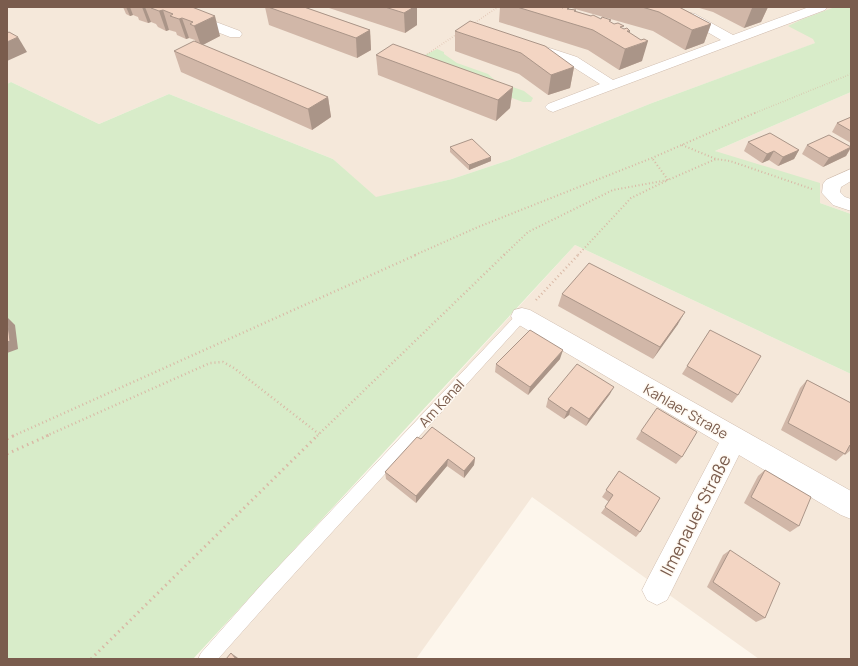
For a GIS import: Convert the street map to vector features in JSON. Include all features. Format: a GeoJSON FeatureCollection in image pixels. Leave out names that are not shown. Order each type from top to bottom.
{"type":"FeatureCollection","features":[{"type":"Feature","properties":{"kind":"street"},"geometry":{"type":"LineString","coordinates":[[164,7],[235,34]]}},
{"type":"Feature","properties":{"kind":"street"},"geometry":{"type":"LineString","coordinates":[[652,7],[691,18],[732,40]]}},
{"type":"Feature","properties":{"kind":"street"},"geometry":{"type":"LineString","coordinates":[[553,106],[821,7]]}},
{"type":"Feature","properties":{"kind":"street"},"geometry":{"type":"LineString","coordinates":[[513,41],[572,60],[611,85]]}},
{"type":"Feature","properties":{"kind":"street"},"geometry":{"type":"LineString","coordinates":[[851,174],[832,184],[831,193],[839,201],[851,205]]}},
{"type":"Feature","properties":{"kind":"street","name":"Kahlaer Straße"},"geometry":{"type":"LineString","coordinates":[[522,316],[851,506]]}},
{"type":"Feature","properties":{"kind":"street","name":"Ilmenauer Straße"},"geometry":{"type":"LineString","coordinates":[[657,590],[734,439]]}},
{"type":"Feature","properties":{"kind":"lane","name":"Am Kanal"},"geometry":{"type":"LineString","coordinates":[[208,659],[268,590],[522,316]]}},
{"type":"Feature","properties":{"kind":"path"},"geometry":{"type":"LineString","coordinates":[[472,24],[498,7]]}},
{"type":"Feature","properties":{"kind":"path"},"geometry":{"type":"LineString","coordinates":[[419,59],[458,33]]}},
{"type":"Feature","properties":{"kind":"path"},"geometry":{"type":"LineString","coordinates":[[7,439],[478,227],[652,158],[777,103],[851,74]]}},
{"type":"Feature","properties":{"kind":"path"},"geometry":{"type":"LineString","coordinates":[[682,145],[716,159],[730,161],[816,191],[831,193]]}},
{"type":"Feature","properties":{"kind":"path"},"geometry":{"type":"LineString","coordinates":[[652,158],[668,180]]}},
{"type":"Feature","properties":{"kind":"path"},"geometry":{"type":"LineString","coordinates":[[522,316],[631,198],[716,159]]}},
{"type":"Feature","properties":{"kind":"path"},"geometry":{"type":"LineString","coordinates":[[91,659],[319,434],[528,232],[613,190],[668,180]]}},
{"type":"Feature","properties":{"kind":"path"},"geometry":{"type":"LineString","coordinates":[[7,454],[210,363],[223,362],[234,368],[319,434]]}},
{"type":"Feature","properties":{"kind":"shaded area"},"geometry":{"type":"Polygon","coordinates":[[[9,7],[851,7],[851,30],[652,103],[509,160],[452,179],[376,198],[333,159],[169,94],[99,124],[11,82],[7,84],[7,8],[9,7]]]}},
{"type":"Feature","properties":{"kind":"shaded area"},"geometry":{"type":"Polygon","coordinates":[[[851,92],[851,214],[820,203],[715,151],[851,92]]]}},
{"type":"Feature","properties":{"kind":"shaded area"},"geometry":{"type":"Polygon","coordinates":[[[575,245],[851,374],[851,659],[759,659],[532,497],[416,659],[197,659],[575,245]]]}},
{"type":"Feature","properties":{"kind":"green space"},"geometry":{"type":"Polygon","coordinates":[[[835,7],[851,7],[851,92],[715,151],[820,183],[820,203],[851,214],[851,374],[575,245],[193,659],[7,659],[7,84],[11,82],[99,124],[169,94],[333,159],[376,197],[452,179],[509,160],[652,103],[815,43],[813,39],[788,26],[835,7]]]}},
{"type":"Feature","properties":{"kind":"green space"},"geometry":{"type":"Polygon","coordinates":[[[437,49],[444,52],[444,54],[457,63],[488,74],[496,81],[524,91],[533,98],[531,102],[523,102],[490,90],[419,58],[437,49]]]}},
{"type":"Feature","properties":{"kind":"building"},"geometry":{"type":"Polygon","coordinates":[[[192,7],[215,16],[194,26],[190,24],[193,22],[170,16],[173,14],[163,10],[159,11],[151,8],[192,7]]]}},
{"type":"Feature","properties":{"kind":"building"},"geometry":{"type":"Polygon","coordinates":[[[268,7],[304,7],[370,30],[356,38],[268,7]]]}},
{"type":"Feature","properties":{"kind":"building"},"geometry":{"type":"Polygon","coordinates":[[[385,7],[414,7],[404,13],[385,7]]]}},
{"type":"Feature","properties":{"kind":"building"},"geometry":{"type":"Polygon","coordinates":[[[517,7],[567,7],[569,8],[567,9],[576,10],[574,11],[591,16],[593,15],[601,19],[602,17],[611,20],[609,21],[614,24],[618,23],[624,26],[620,27],[624,29],[627,28],[630,31],[627,31],[641,40],[644,39],[648,41],[625,49],[593,30],[517,7]]]}},
{"type":"Feature","properties":{"kind":"building"},"geometry":{"type":"Polygon","coordinates":[[[642,7],[679,7],[711,24],[692,30],[659,12],[642,7]]]}},
{"type":"Feature","properties":{"kind":"building"},"geometry":{"type":"Polygon","coordinates":[[[470,21],[545,46],[574,67],[551,75],[521,53],[455,31],[470,21]]]}},
{"type":"Feature","properties":{"kind":"building"},"geometry":{"type":"Polygon","coordinates":[[[9,32],[18,37],[7,42],[7,33],[9,32]]]}},
{"type":"Feature","properties":{"kind":"building"},"geometry":{"type":"Polygon","coordinates":[[[194,41],[328,97],[308,109],[174,51],[194,41]]]}},
{"type":"Feature","properties":{"kind":"building"},"geometry":{"type":"Polygon","coordinates":[[[393,44],[513,87],[498,100],[376,55],[393,44]]]}},
{"type":"Feature","properties":{"kind":"building"},"geometry":{"type":"Polygon","coordinates":[[[851,117],[851,131],[837,123],[851,117]]]}},
{"type":"Feature","properties":{"kind":"building"},"geometry":{"type":"Polygon","coordinates":[[[770,133],[799,150],[783,157],[774,151],[767,154],[748,142],[770,133]]]}},
{"type":"Feature","properties":{"kind":"building"},"geometry":{"type":"Polygon","coordinates":[[[829,135],[851,147],[829,158],[807,145],[829,135]]]}},
{"type":"Feature","properties":{"kind":"building"},"geometry":{"type":"Polygon","coordinates":[[[472,139],[491,157],[469,165],[450,147],[472,139]]]}},
{"type":"Feature","properties":{"kind":"building"},"geometry":{"type":"Polygon","coordinates":[[[589,263],[685,312],[660,347],[562,294],[589,263]]]}},
{"type":"Feature","properties":{"kind":"building"},"geometry":{"type":"Polygon","coordinates":[[[7,317],[10,341],[7,342],[7,317]]]}},
{"type":"Feature","properties":{"kind":"building"},"geometry":{"type":"Polygon","coordinates":[[[530,330],[563,350],[530,387],[496,364],[530,330]]]}},
{"type":"Feature","properties":{"kind":"building"},"geometry":{"type":"Polygon","coordinates":[[[710,330],[761,356],[738,395],[687,366],[710,330]]]}},
{"type":"Feature","properties":{"kind":"building"},"geometry":{"type":"Polygon","coordinates":[[[577,364],[614,387],[589,419],[571,407],[567,412],[548,399],[577,364]]]}},
{"type":"Feature","properties":{"kind":"building"},"geometry":{"type":"Polygon","coordinates":[[[807,380],[851,403],[851,446],[850,445],[845,454],[788,423],[807,380]]]}},
{"type":"Feature","properties":{"kind":"building"},"geometry":{"type":"Polygon","coordinates":[[[657,408],[697,432],[682,457],[641,431],[657,408]]]}},
{"type":"Feature","properties":{"kind":"building"},"geometry":{"type":"Polygon","coordinates":[[[432,427],[475,458],[464,471],[448,459],[416,496],[385,472],[417,437],[421,439],[432,427]]]}},
{"type":"Feature","properties":{"kind":"building"},"geometry":{"type":"Polygon","coordinates":[[[765,470],[811,497],[799,526],[751,497],[765,470]]]}},
{"type":"Feature","properties":{"kind":"building"},"geometry":{"type":"Polygon","coordinates":[[[619,471],[660,498],[640,532],[605,507],[613,495],[606,490],[619,471]]]}},
{"type":"Feature","properties":{"kind":"building"},"geometry":{"type":"Polygon","coordinates":[[[730,550],[780,583],[765,618],[713,582],[730,550]]]}},
{"type":"Feature","properties":{"kind":"building"},"geometry":{"type":"Polygon","coordinates":[[[231,653],[236,659],[226,659],[231,653]]]}}]}
